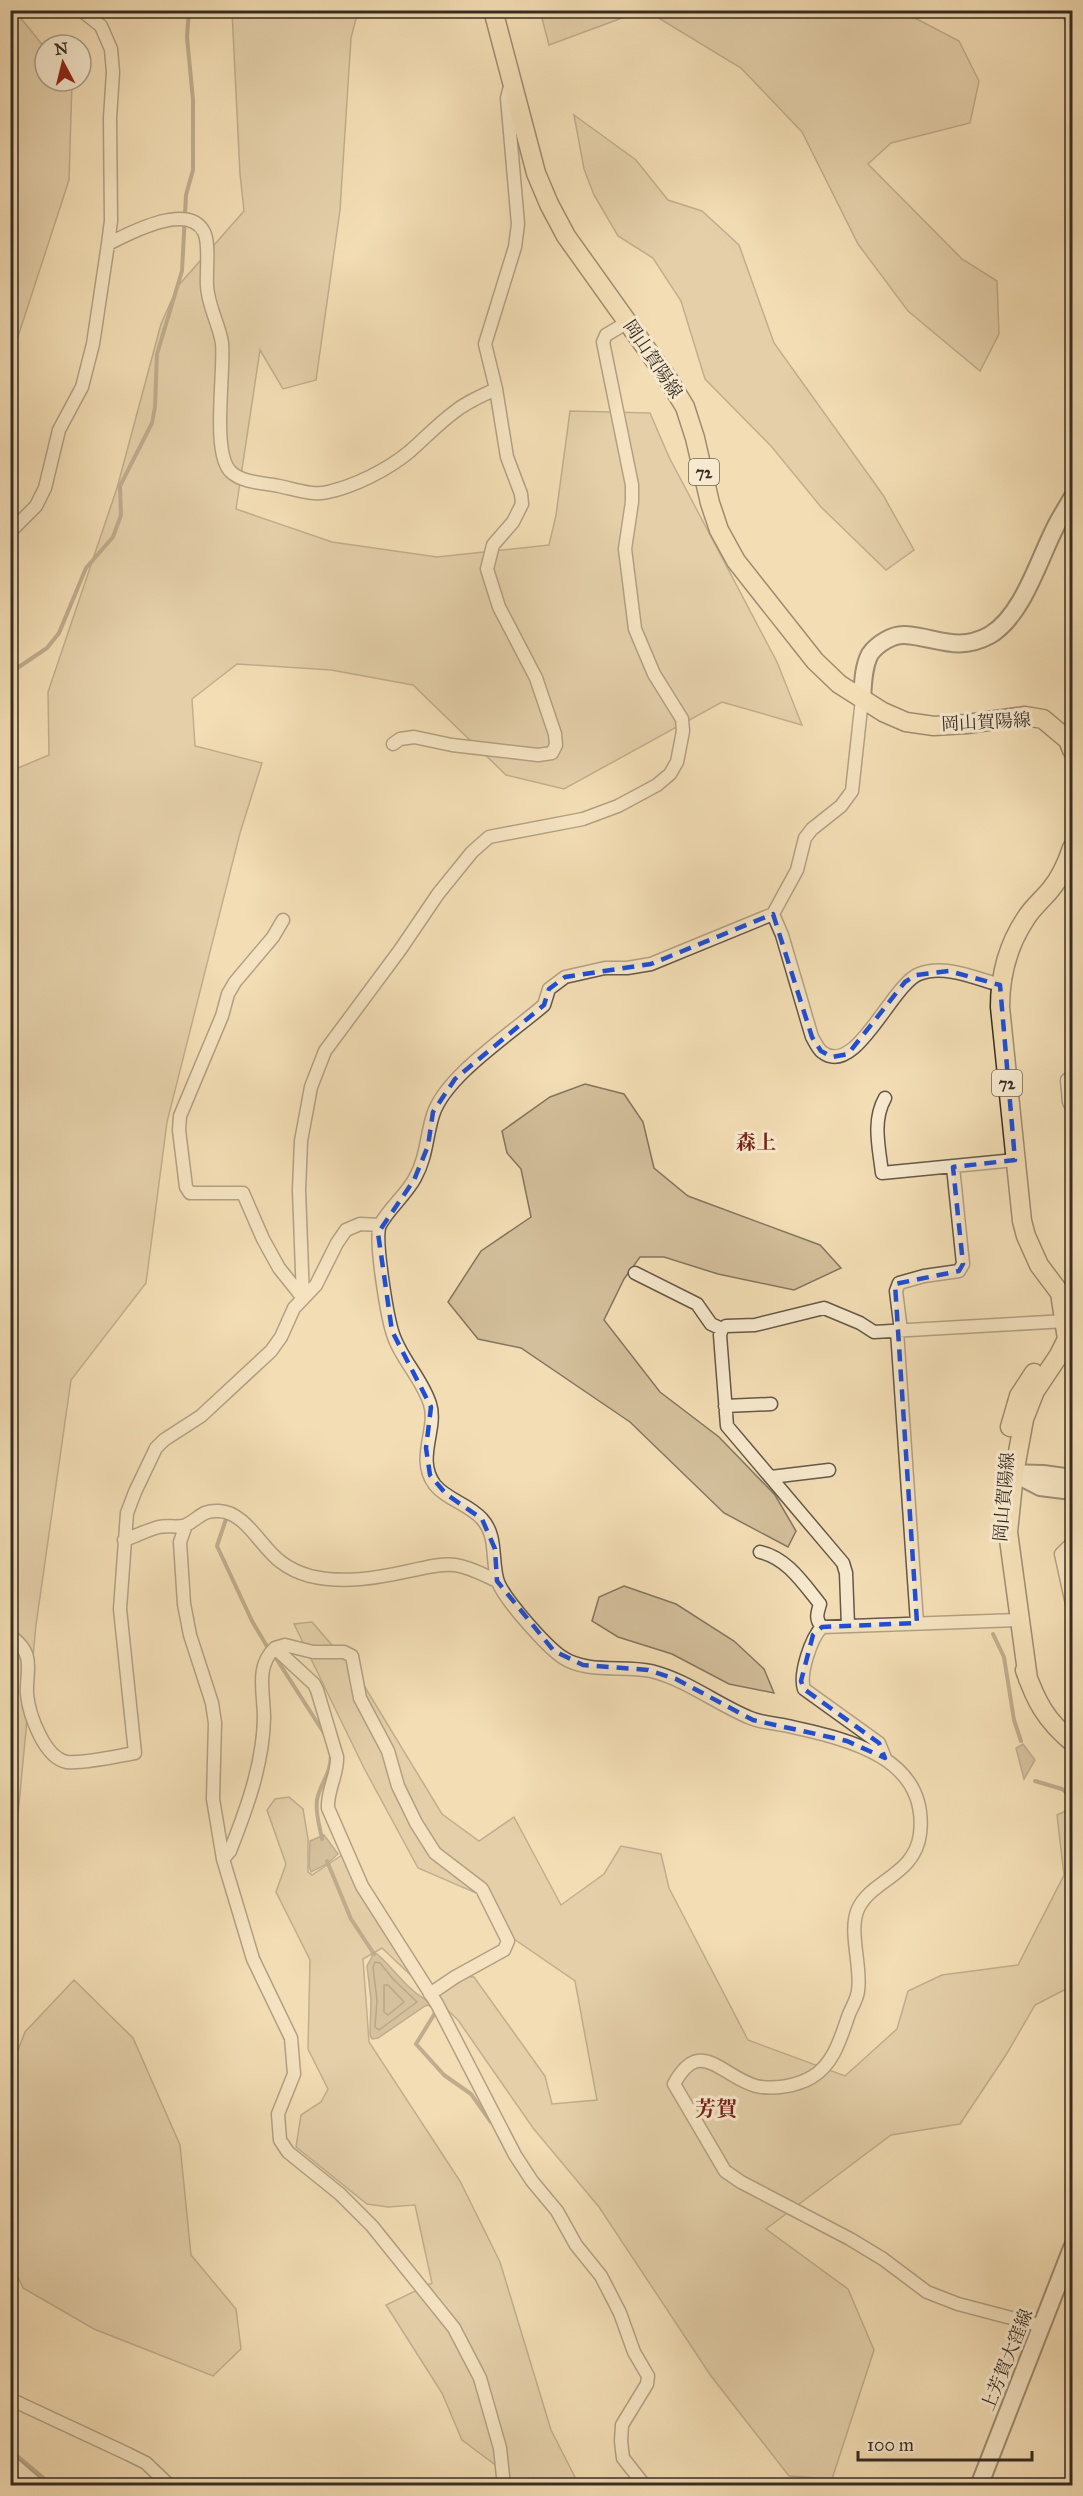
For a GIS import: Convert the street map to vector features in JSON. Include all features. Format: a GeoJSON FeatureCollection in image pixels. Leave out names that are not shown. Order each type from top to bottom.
{"type":"FeatureCollection","features":[{"type":"Feature","properties":{"kind":"main road","name":"岡山賀陽線"},"geometry":{"type":"LineString","coordinates":[[493,10],[536,173],[549,204],[566,236],[668,379],[685,407],[695,438],[710,503],[719,530],[736,561],[815,661],[839,684],[862,699],[906,722],[934,726],[1025,716],[1043,719],[1068,740],[1072,750]]}},
{"type":"Feature","properties":{"kind":"main road","name":"72"},"geometry":{"type":"LineString","coordinates":[[1067,1316],[1060,1293],[1040,1265],[1026,1236],[1022,1221],[1000,1007],[1000,986],[1005,960],[1014,938],[1027,916],[1066,866],[1072,848]]}},
{"type":"Feature","properties":{"kind":"main road","name":"岡山賀陽線"},"geometry":{"type":"LineString","coordinates":[[1067,1316],[1067,1339],[1035,1391],[1024,1419],[1010,1473],[1008,1532],[1017,1620],[1028,1679],[1039,1707],[1055,1727],[1072,1742]]}},
{"type":"Feature","properties":{"kind":"street"},"geometry":{"type":"LineString","coordinates":[[10,532],[36,506],[45,488],[59,430],[82,387],[93,344],[108,244],[111,221],[110,118],[113,72],[111,49],[101,26],[81,10]]}},
{"type":"Feature","properties":{"kind":"street"},"geometry":{"type":"LineString","coordinates":[[1068,10],[1072,21]]}},
{"type":"Feature","properties":{"kind":"street"},"geometry":{"type":"LineString","coordinates":[[393,744],[400,739],[414,736],[452,745],[538,755],[552,753],[556,745],[555,734],[536,678],[499,607],[487,569],[493,545],[513,522],[522,504],[521,494],[507,457],[496,389],[485,344],[515,247],[518,224],[507,98],[512,79]]}},
{"type":"Feature","properties":{"kind":"street"},"geometry":{"type":"LineString","coordinates":[[108,244],[147,224],[169,220],[198,225],[204,232],[207,287],[222,342],[223,370],[220,411],[223,452],[225,463],[232,473],[246,480],[311,492],[324,493],[339,490],[386,468],[409,452],[454,411],[496,389]]}},
{"type":"Feature","properties":{"kind":"street"},"geometry":{"type":"LineString","coordinates":[[303,1298],[299,1190],[301,1141],[311,1087],[325,1051],[400,950],[438,894],[472,852],[489,837],[583,819],[618,806],[657,785],[670,774],[678,762],[683,731],[682,718],[654,674],[635,630],[625,549],[632,502],[632,485],[603,342],[606,335],[628,322]]}},
{"type":"Feature","properties":{"kind":"street"},"geometry":{"type":"LineString","coordinates":[[1042,2326],[958,2304],[927,2292],[884,2259],[741,2182],[725,2170],[674,2084],[680,2072],[692,2062],[709,2060],[743,2081],[759,2087],[795,2084],[814,2076],[834,2053],[858,1992],[855,1926],[857,1910],[867,1897],[905,1866],[915,1851],[920,1834],[913,1790],[900,1770],[885,1758],[848,1741],[753,1720],[676,1679],[648,1670],[583,1665],[567,1661],[554,1651],[510,1602],[497,1581],[495,1550],[482,1519],[435,1485],[430,1475],[426,1448],[431,1407],[392,1331],[378,1247],[380,1225],[414,1180],[428,1146],[433,1112],[455,1078],[544,1005],[549,989],[565,977],[605,968],[627,968],[651,964],[773,914],[796,870],[805,838],[812,829],[841,806],[852,791],[866,666],[871,654],[881,644],[904,635],[937,642],[969,642],[990,634],[1007,621],[1019,604],[1055,527],[1072,498]]}},
{"type":"Feature","properties":{"kind":"street"},"geometry":{"type":"LineString","coordinates":[[773,914],[782,935],[812,1037],[821,1051],[832,1057],[848,1054],[876,1023],[904,982],[916,975],[932,970],[949,971],[1000,986]]}},
{"type":"Feature","properties":{"kind":"street"},"geometry":{"type":"LineString","coordinates":[[283,920],[273,937],[235,982],[228,994],[222,1016],[180,1116],[179,1130],[186,1187],[190,1193],[243,1193],[263,1239],[279,1268],[303,1298]]}},
{"type":"Feature","properties":{"kind":"street"},"geometry":{"type":"LineString","coordinates":[[1067,1080],[1069,1102],[1072,1108]]}},
{"type":"Feature","properties":{"kind":"street"},"geometry":{"type":"LineString","coordinates":[[885,1098],[878,1110],[877,1125],[882,1173],[1015,1160]]}},
{"type":"Feature","properties":{"kind":"street"},"geometry":{"type":"LineString","coordinates":[[917,1623],[896,1291],[899,1283],[924,1276],[959,1271],[963,1264],[953,1167]]}},
{"type":"Feature","properties":{"kind":"street"},"geometry":{"type":"LineString","coordinates":[[10,1635],[21,1645],[27,1656],[27,1693],[36,1728],[58,1760],[69,1762],[135,1753],[120,1610],[124,1540],[127,1513],[156,1448],[164,1440],[201,1416],[271,1351],[281,1337],[294,1308],[316,1285],[346,1230],[360,1224],[380,1225]]}},
{"type":"Feature","properties":{"kind":"street"},"geometry":{"type":"LineString","coordinates":[[635,1273],[697,1304],[711,1324],[722,1329]]}},
{"type":"Feature","properties":{"kind":"street"},"geometry":{"type":"LineString","coordinates":[[848,1626],[846,1573],[843,1563],[727,1426],[720,1335],[722,1329],[726,1326],[755,1324],[824,1308],[860,1323],[874,1332],[1067,1316]]}},
{"type":"Feature","properties":{"kind":"street"},"geometry":{"type":"LineString","coordinates":[[725,1406],[771,1404]]}},
{"type":"Feature","properties":{"kind":"street"},"geometry":{"type":"LineString","coordinates":[[771,1477],[829,1470]]}},
{"type":"Feature","properties":{"kind":"street"},"geometry":{"type":"LineString","coordinates":[[1010,1473],[1072,1478]]}},
{"type":"Feature","properties":{"kind":"street"},"geometry":{"type":"LineString","coordinates":[[1010,1473],[1040,1486],[1072,1491]]}},
{"type":"Feature","properties":{"kind":"street"},"geometry":{"type":"LineString","coordinates":[[124,1540],[160,1527],[186,1525],[209,1511],[221,1511],[233,1514],[279,1561],[296,1572],[313,1577],[373,1579],[440,1564],[467,1568],[497,1581]]}},
{"type":"Feature","properties":{"kind":"street"},"geometry":{"type":"LineString","coordinates":[[186,1525],[180,1542],[184,1604],[190,1635],[206,1682],[213,1713],[213,1799],[224,1859],[253,1959],[291,2038],[294,2074],[278,2114],[280,2140],[288,2152],[340,2194],[372,2226],[454,2328],[480,2378],[500,2448],[504,2486]]}},
{"type":"Feature","properties":{"kind":"street"},"geometry":{"type":"LineString","coordinates":[[1072,1543],[1061,1554],[1072,1604]]}},
{"type":"Feature","properties":{"kind":"street"},"geometry":{"type":"LineString","coordinates":[[760,1552],[769,1554],[802,1580],[820,1604],[816,1616],[817,1622],[822,1627]]}},
{"type":"Feature","properties":{"kind":"street"},"geometry":{"type":"LineString","coordinates":[[885,1758],[879,1743],[804,1689],[801,1682],[813,1635],[822,1627],[1017,1620]]}},
{"type":"Feature","properties":{"kind":"street"},"geometry":{"type":"LineString","coordinates":[[224,1859],[234,1840],[255,1779],[264,1718],[261,1678],[264,1661],[275,1648],[285,1645],[313,1653],[344,1652],[352,1656],[360,1698],[388,1751],[395,1780],[416,1823],[435,1853],[482,1889],[508,1941],[504,1950],[455,1977],[430,1994]]}},
{"type":"Feature","properties":{"kind":"street"},"geometry":{"type":"LineString","coordinates":[[275,1648],[314,1684],[317,1690],[338,1765],[327,1797],[328,1808],[362,1886],[430,1994],[515,2155],[532,2181],[557,2211],[576,2245],[609,2289],[620,2313],[634,2352],[646,2372],[647,2384],[624,2420],[621,2441],[622,2457],[645,2486]]}},
{"type":"Feature","properties":{"kind":"street","name":"上芳賀大窪線"},"geometry":{"type":"LineString","coordinates":[[979,2486],[1072,2248]]}},
{"type":"Feature","properties":{"kind":"street"},"geometry":{"type":"LineString","coordinates":[[10,2399],[146,2463],[170,2486]]}},
{"type":"Feature","properties":{"kind":"street"},"geometry":{"type":"LineString","coordinates":[[10,2462],[39,2486]]}},
{"type":"Feature","properties":{"kind":"highlighted area"},"geometry":{"type":"Polygon","coordinates":[[[773,914],[812,1037],[821,1051],[832,1057],[848,1054],[905,982],[916,975],[949,971],[1000,985],[1015,1160],[953,1167],[963,1264],[959,1271],[895,1284],[917,1623],[822,1627],[813,1635],[801,1681],[804,1689],[879,1743],[885,1758],[847,1741],[753,1720],[676,1679],[648,1670],[583,1665],[554,1651],[497,1581],[495,1549],[482,1519],[446,1494],[430,1475],[426,1448],[431,1407],[392,1331],[378,1233],[414,1180],[428,1146],[433,1112],[455,1079],[544,1005],[549,989],[565,977],[651,964],[773,914]]]}},
{"type":"Feature","properties":{"kind":"shaded area"},"geometry":{"type":"Polygon","coordinates":[[[540,10],[641,11],[549,45],[540,10]]]}},
{"type":"Feature","properties":{"kind":"shaded area"},"geometry":{"type":"Polygon","coordinates":[[[10,11],[15,11],[33,33],[33,93],[72,93],[69,180],[11,358],[10,11]]]}},
{"type":"Feature","properties":{"kind":"shaded area"},"geometry":{"type":"Polygon","coordinates":[[[232,11],[358,11],[351,38],[340,210],[316,380],[283,389],[260,350],[236,509],[332,542],[437,557],[549,545],[556,515],[570,411],[650,413],[669,457],[777,662],[802,725],[722,702],[564,789],[506,775],[413,685],[331,670],[237,664],[192,699],[195,746],[262,763],[240,833],[167,1122],[146,1283],[71,1380],[36,1625],[11,1870],[11,771],[49,755],[48,692],[117,488],[161,324],[178,286],[244,211],[232,11]]]}},
{"type":"Feature","properties":{"kind":"shaded area"},"geometry":{"type":"Polygon","coordinates":[[[647,11],[893,11],[913,17],[959,41],[979,81],[970,123],[891,143],[868,164],[962,259],[997,281],[999,334],[980,371],[908,311],[858,244],[802,132],[741,68],[647,11]]]}},
{"type":"Feature","properties":{"kind":"shaded area"},"geometry":{"type":"Polygon","coordinates":[[[574,115],[636,160],[668,200],[702,211],[739,245],[774,343],[883,495],[914,550],[886,570],[821,507],[771,446],[705,379],[681,301],[653,258],[618,236],[594,195],[584,169],[574,115]]]}},
{"type":"Feature","properties":{"kind":"shaded area"},"geometry":{"type":"Polygon","coordinates":[[[585,1084],[624,1094],[643,1122],[654,1168],[688,1196],[820,1245],[841,1268],[794,1290],[718,1274],[664,1257],[640,1257],[624,1279],[604,1320],[660,1392],[719,1437],[775,1495],[796,1531],[788,1547],[724,1513],[630,1422],[521,1348],[478,1339],[448,1302],[481,1251],[531,1217],[521,1169],[507,1153],[502,1131],[550,1097],[585,1084]]]}},
{"type":"Feature","properties":{"kind":"shaded area"},"geometry":{"type":"Polygon","coordinates":[[[624,1586],[676,1604],[734,1641],[764,1669],[774,1693],[729,1684],[672,1654],[618,1637],[592,1621],[599,1597],[624,1586]]]}},
{"type":"Feature","properties":{"kind":"shaded area"},"geometry":{"type":"Polygon","coordinates":[[[312,1622],[357,1674],[442,1814],[479,1841],[514,1817],[561,1905],[604,1874],[621,1846],[661,1854],[669,1888],[748,2040],[845,2076],[897,2029],[908,1991],[942,1975],[1018,1965],[1064,1875],[1057,1815],[1072,1808],[1072,1986],[1035,2005],[1006,2055],[960,2124],[891,2135],[766,2229],[848,2289],[874,2350],[832,2479],[789,2476],[711,2376],[599,2207],[533,2128],[458,2020],[382,1948],[363,1959],[369,2042],[460,2181],[500,2262],[551,2430],[579,2485],[499,2485],[498,2467],[462,2440],[442,2393],[386,2305],[432,2283],[415,2205],[388,2207],[367,2204],[296,2147],[301,2115],[321,2102],[328,2089],[308,2049],[310,1960],[276,1892],[286,1864],[267,1810],[275,1799],[289,1797],[303,1809],[308,1839],[308,1872],[312,1875],[342,1855],[357,1884],[437,1992],[461,1976],[474,1977],[545,2076],[552,2104],[597,2100],[575,1981],[514,1939],[488,1898],[418,1868],[364,1768],[294,1624],[312,1622]]]}},
{"type":"Feature","properties":{"kind":"shaded area"},"geometry":{"type":"Polygon","coordinates":[[[74,1980],[133,2038],[180,2145],[191,2255],[236,2309],[241,2349],[213,2376],[94,2329],[23,2288],[11,2262],[11,2068],[25,2032],[74,1980]]]}},
{"type":"Feature","properties":{"kind":"water"},"geometry":{"type":"Polygon","coordinates":[[[1023,1744],[1035,1760],[1024,1779],[1016,1748],[1023,1744]]]}},
{"type":"Feature","properties":{"kind":"water"},"geometry":{"type":"Polygon","coordinates":[[[324,1835],[338,1854],[327,1864],[311,1872],[309,1866],[310,1841],[324,1835]]]}},
{"type":"Feature","properties":{"kind":"water"},"geometry":{"type":"Polygon","coordinates":[[[372,1950],[433,2008],[425,2006],[378,2038],[372,2039],[367,1966],[372,1957],[372,1950]]]}},
{"type":"Feature","properties":{"kind":"waterway"},"geometry":{"type":"LineString","coordinates":[[10,673],[47,648],[59,633],[86,568],[113,537],[121,515],[120,486],[152,423],[155,407],[157,354],[182,271],[186,195],[193,170],[193,100],[187,37],[189,10]]}},
{"type":"Feature","properties":{"kind":"waterway"},"geometry":{"type":"LineString","coordinates":[[226,1519],[217,1546],[252,1621],[268,1648]]}},
{"type":"Feature","properties":{"kind":"waterway"},"geometry":{"type":"LineString","coordinates":[[993,1634],[1004,1657],[1014,1720],[1021,1741]]}},
{"type":"Feature","properties":{"kind":"waterway"},"geometry":{"type":"LineString","coordinates":[[274,1655],[324,1733]]}},
{"type":"Feature","properties":{"kind":"waterway"},"geometry":{"type":"LineString","coordinates":[[322,1839],[317,1815],[317,1800],[329,1768],[331,1754]]}},
{"type":"Feature","properties":{"kind":"waterway"},"geometry":{"type":"LineString","coordinates":[[1035,1781],[1062,1789],[1072,1797]]}},
{"type":"Feature","properties":{"kind":"waterway"},"geometry":{"type":"LineString","coordinates":[[327,1861],[351,1919],[374,1954]]}},
{"type":"Feature","properties":{"kind":"waterway"},"geometry":{"type":"LineString","coordinates":[[434,2008],[435,2013],[416,2044],[444,2075],[471,2094],[491,2122]]}},
{"type":"Feature","properties":{"kind":"waterway"},"geometry":{"type":"LineString","coordinates":[[10,2450],[53,2486]]}},
{"type":"Feature","properties":{"kind":"waterway"},"geometry":{"type":"LineString","coordinates":[[10,2478],[23,2486]]}},
{"type":"Feature","properties":{"kind":"district","name":"森上"},"geometry":{"type":"Point","coordinates":[756,1142]}},
{"type":"Feature","properties":{"kind":"district","name":"芳賀"},"geometry":{"type":"Point","coordinates":[716,2109]}}]}
